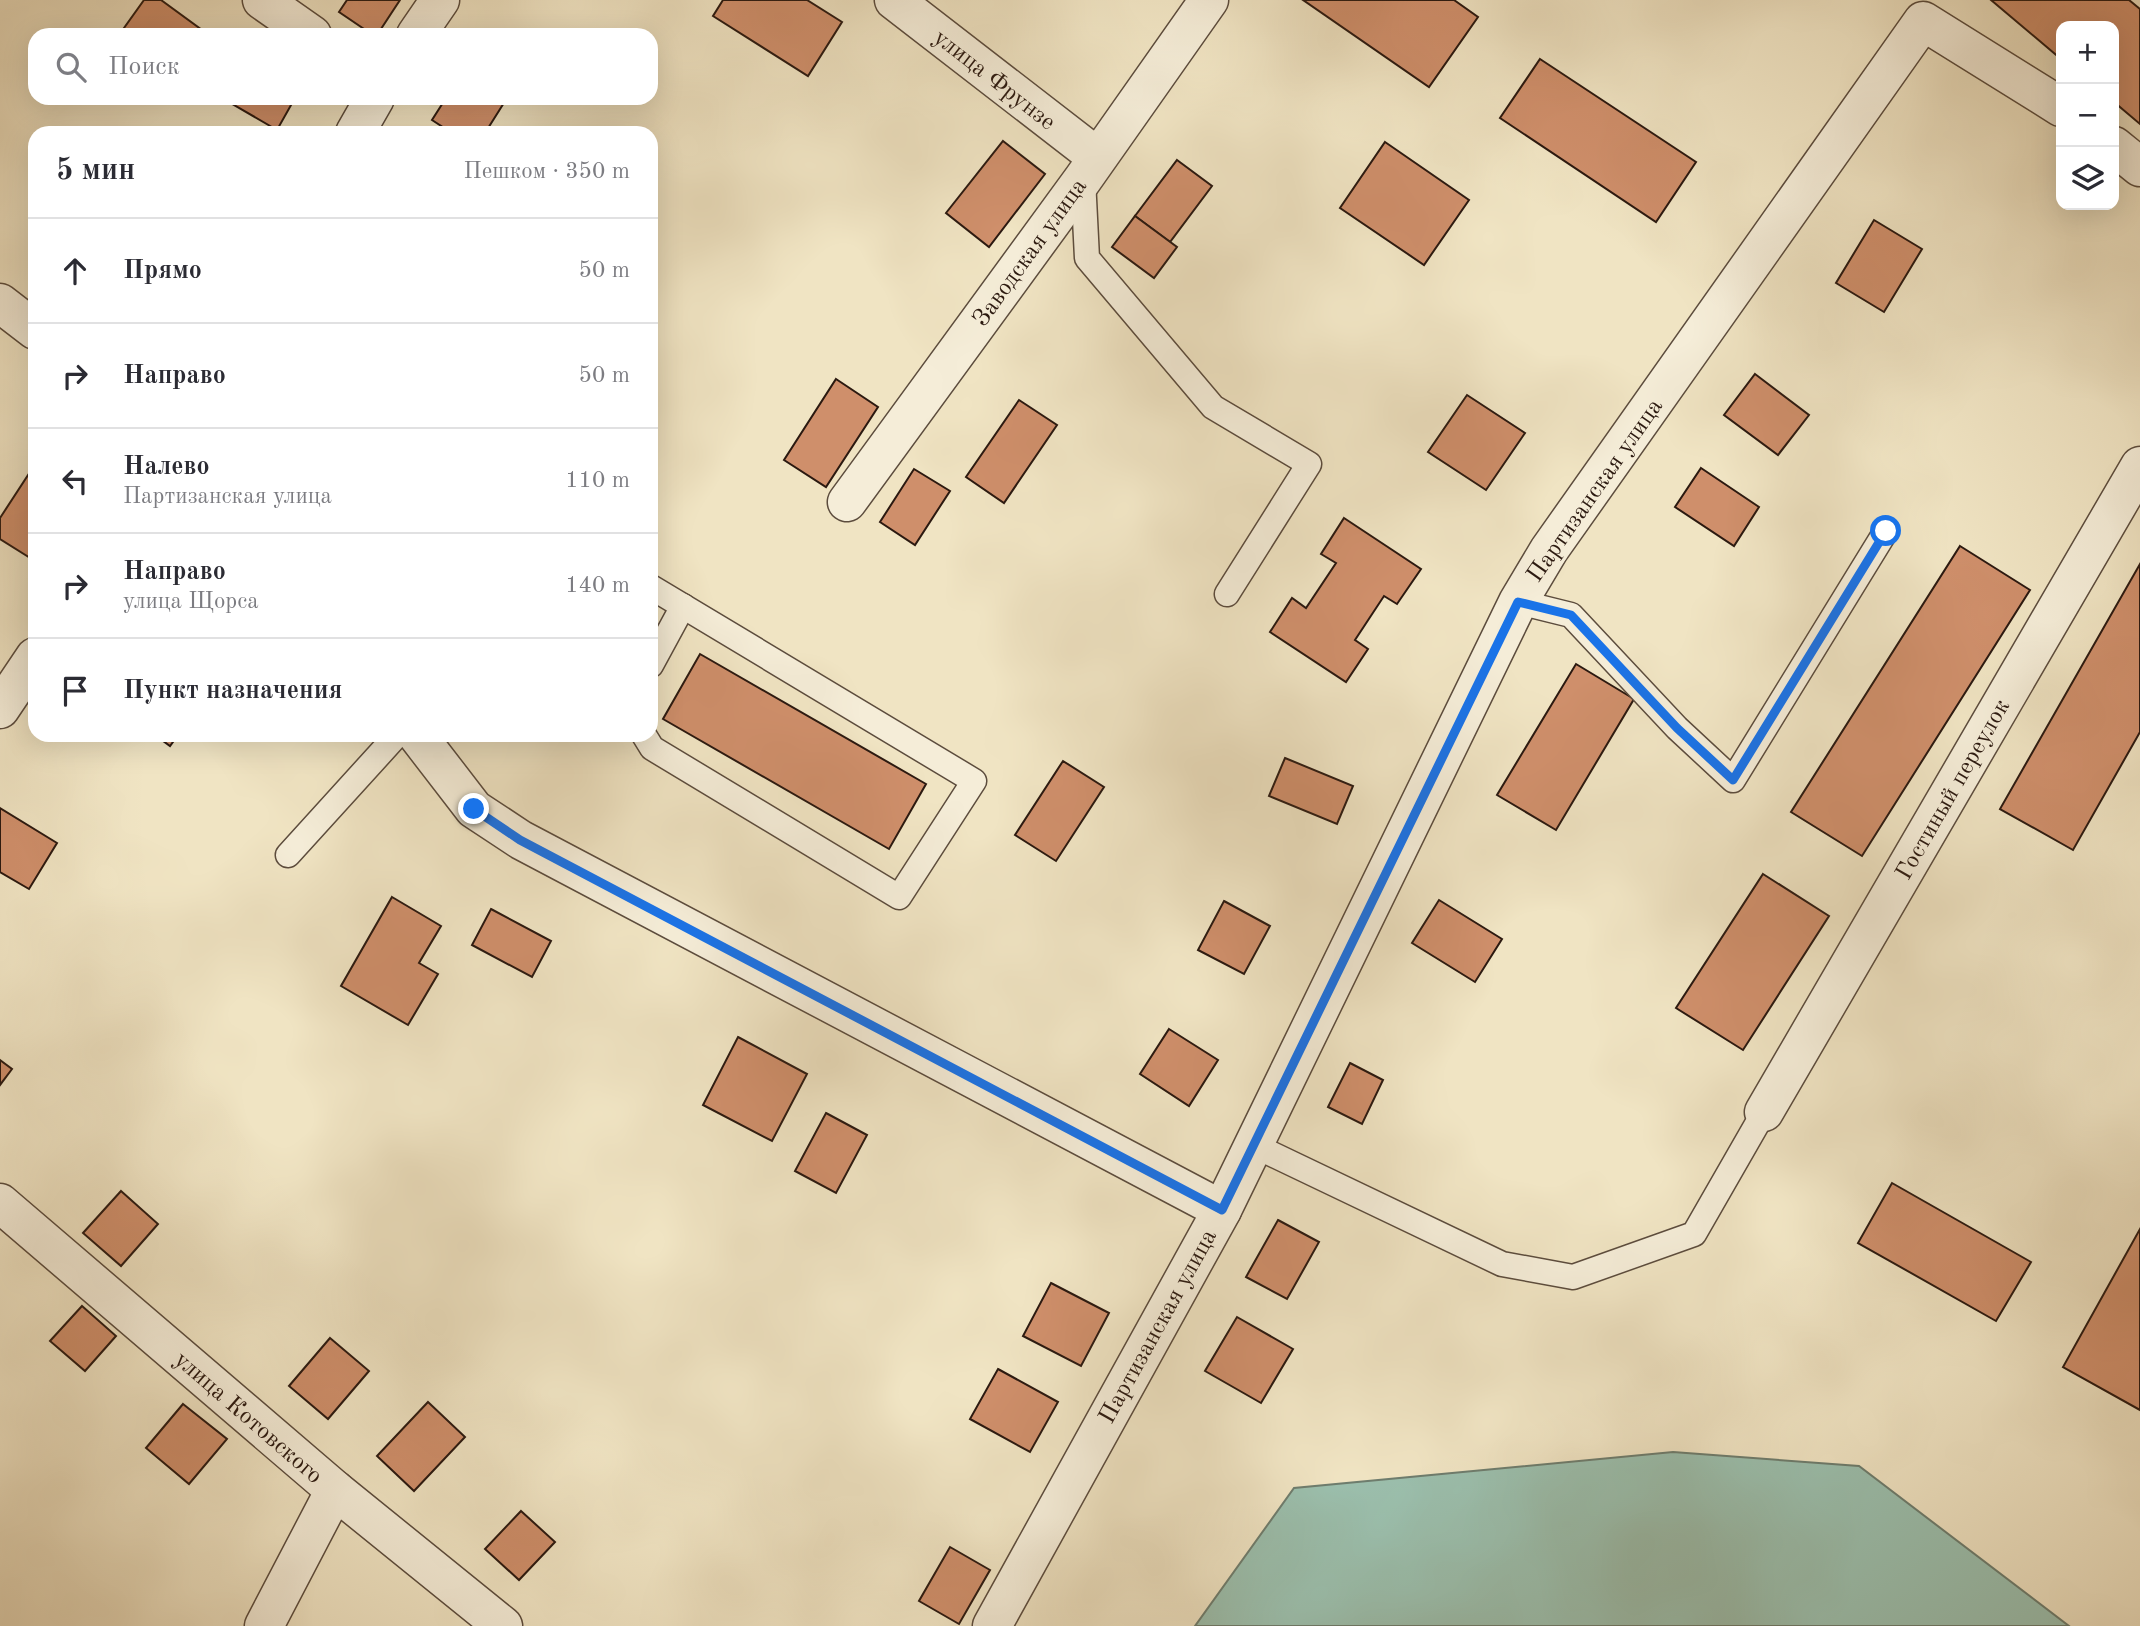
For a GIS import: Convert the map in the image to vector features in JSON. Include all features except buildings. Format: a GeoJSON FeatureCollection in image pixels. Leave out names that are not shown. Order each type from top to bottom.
{"type":"FeatureCollection","features":[{"type":"Feature","properties":{"kind":"street"},"geometry":{"type":"LineString","coordinates":[[262,0],[302,28]]}},
{"type":"Feature","properties":{"kind":"street"},"geometry":{"type":"LineString","coordinates":[[421,28],[440,0]]}},
{"type":"Feature","properties":{"kind":"street","name":"улица Фрунзе"},"geometry":{"type":"LineString","coordinates":[[894,0],[1090,168]]}},
{"type":"Feature","properties":{"kind":"street","name":"Заводская улица"},"geometry":{"type":"LineString","coordinates":[[847,502],[1209,0]]}},
{"type":"Feature","properties":{"kind":"street","name":"Партизанская улица"},"geometry":{"type":"LineString","coordinates":[[992,1626],[1222,1210],[1518,602],[1549,550],[1923,21],[2056,104]]}},
{"type":"Feature","properties":{"kind":"street"},"geometry":{"type":"LineString","coordinates":[[359,126],[371,105]]}},
{"type":"Feature","properties":{"kind":"street"},"geometry":{"type":"LineString","coordinates":[[2115,147],[2140,167]]}},
{"type":"Feature","properties":{"kind":"street"},"geometry":{"type":"LineString","coordinates":[[0,303],[28,325]]}},
{"type":"Feature","properties":{"kind":"street","name":"Гостиный переулок"},"geometry":{"type":"LineString","coordinates":[[1764,1112],[2140,466]]}},
{"type":"Feature","properties":{"kind":"street"},"geometry":{"type":"LineString","coordinates":[[0,709],[28,667]]}},
{"type":"Feature","properties":{"kind":"street"},"geometry":{"type":"LineString","coordinates":[[422,742],[474,809],[520,840],[1222,1210]]}},
{"type":"Feature","properties":{"kind":"street","name":"улица Котовского"},"geometry":{"type":"LineString","coordinates":[[0,1203],[335,1490],[503,1626]]}},
{"type":"Feature","properties":{"kind":"street"},"geometry":{"type":"LineString","coordinates":[[264,1626],[335,1490]]}},
{"type":"Feature","properties":{"kind":"lane"},"geometry":{"type":"LineString","coordinates":[[1090,168],[1087,258],[1213,407],[1309,464],[1227,594]]}},
{"type":"Feature","properties":{"kind":"lane"},"geometry":{"type":"LineString","coordinates":[[1518,602],[1571,615],[1677,728],[1733,780],[1886,531]]}},
{"type":"Feature","properties":{"kind":"lane"},"geometry":{"type":"LineString","coordinates":[[648,742],[652,748],[899,897],[974,781],[658,591]]}},
{"type":"Feature","properties":{"kind":"lane"},"geometry":{"type":"LineString","coordinates":[[658,652],[683,606]]}},
{"type":"Feature","properties":{"kind":"lane"},"geometry":{"type":"LineString","coordinates":[[288,855],[391,742]]}},
{"type":"Feature","properties":{"kind":"lane"},"geometry":{"type":"LineString","coordinates":[[1253,1145],[1502,1264],[1573,1277],[1694,1234],[1764,1112]]}},
{"type":"Feature","properties":{"kind":"shaded area"},"geometry":{"type":"Polygon","coordinates":[[[1673,1452],[1859,1466],[2069,1626],[1195,1626],[1294,1488],[1673,1452]]]}},
{"type":"Feature","properties":{"kind":"route"},"geometry":{"type":"LineString","coordinates":[[474,809],[520,840],[1222,1210],[1518,602],[1571,615],[1677,728],[1733,780],[1886,531]]}}]}
